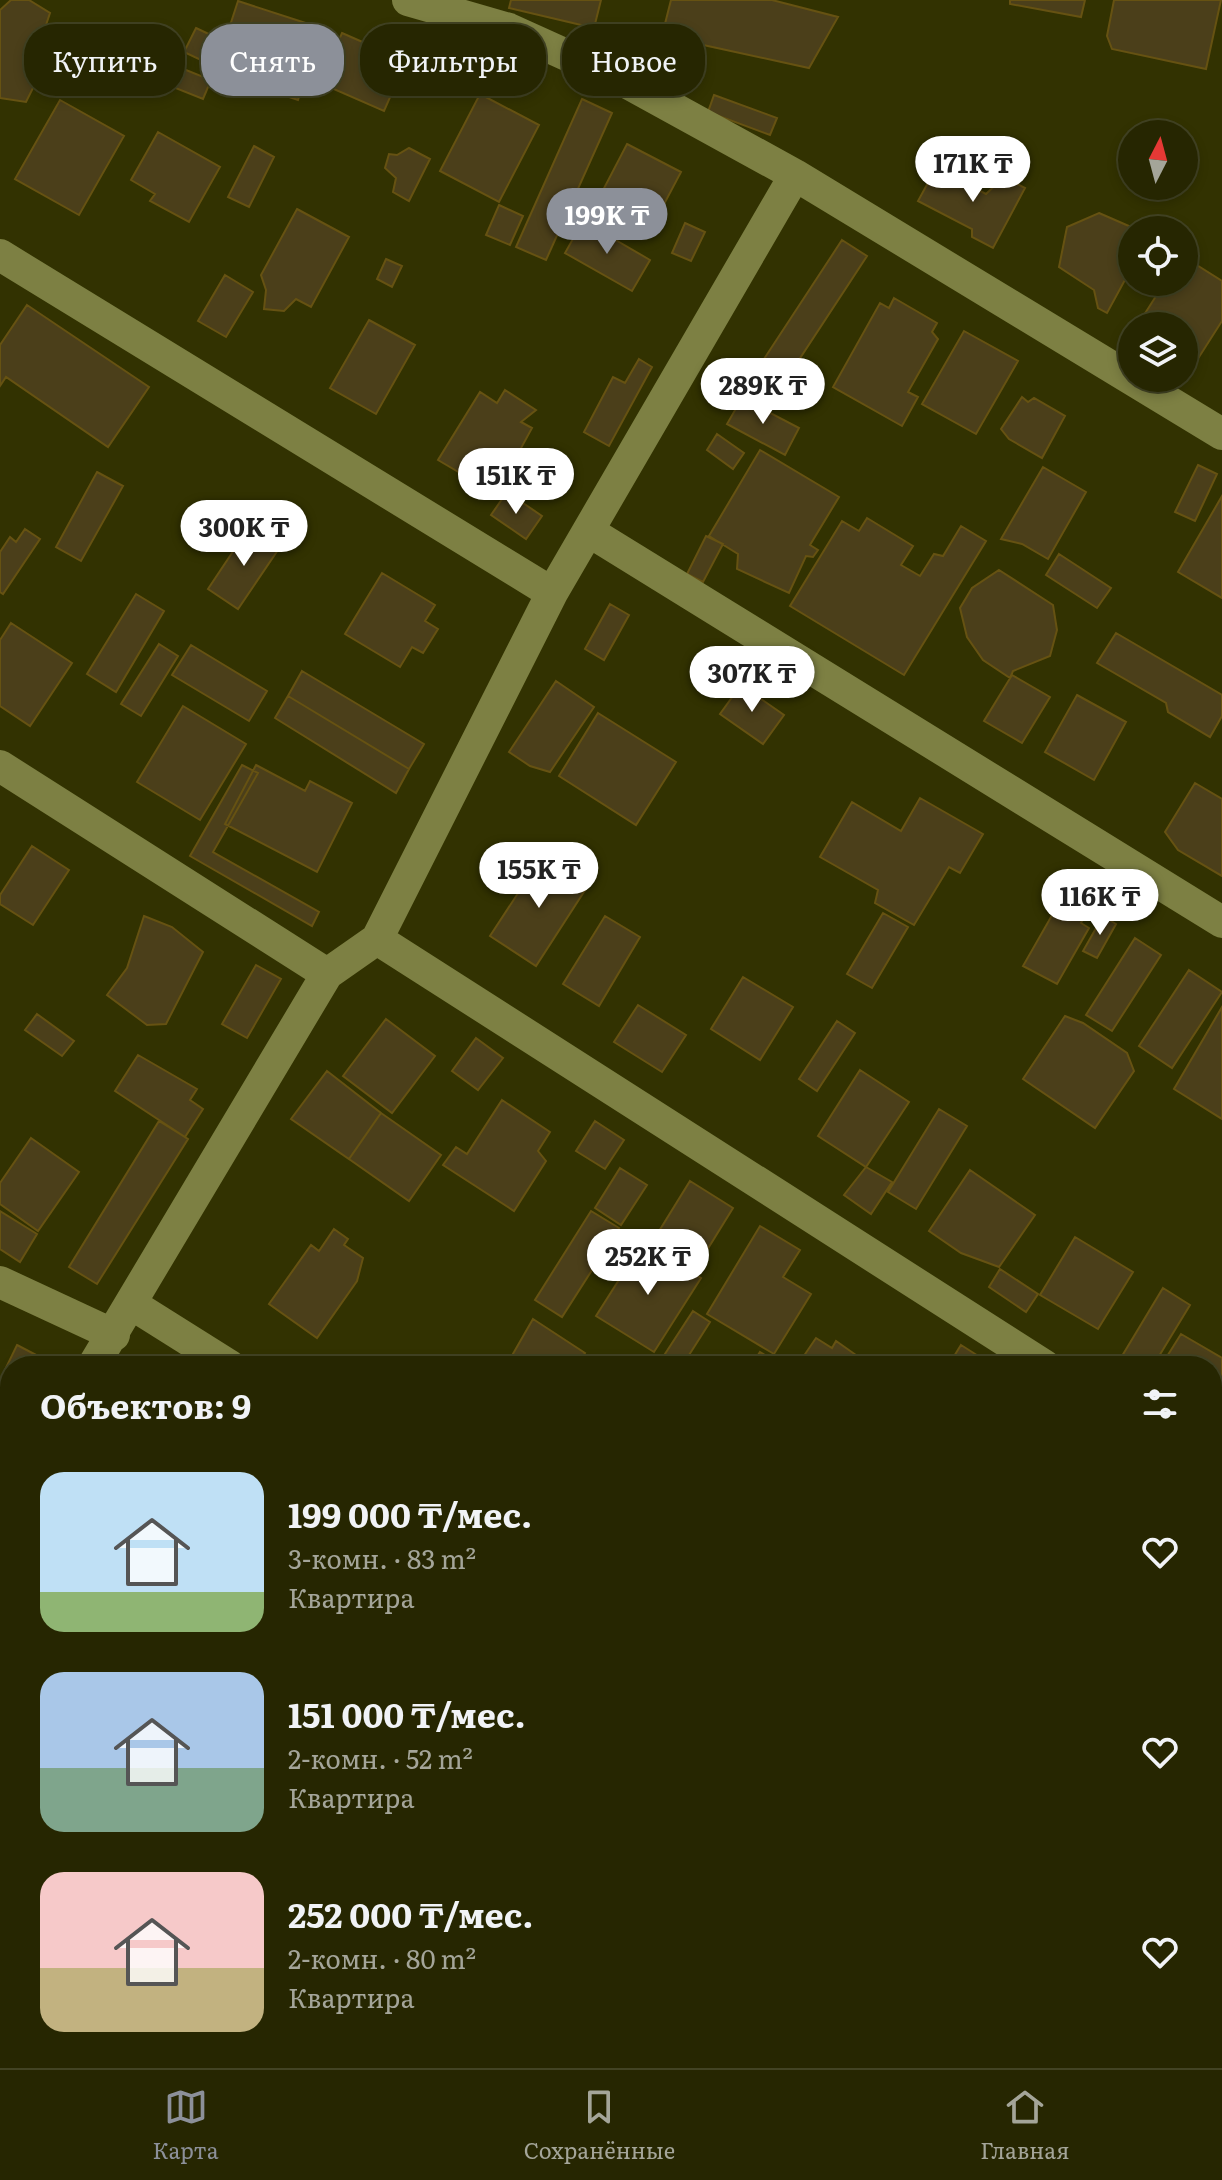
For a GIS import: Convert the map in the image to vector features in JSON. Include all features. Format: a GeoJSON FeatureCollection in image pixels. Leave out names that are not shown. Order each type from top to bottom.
{"type":"FeatureCollection","features":[{"type":"Feature","properties":{"kind":"street"},"geometry":{"type":"LineString","coordinates":[[408,0],[509,29],[624,81],[795,175],[1222,434]]}},
{"type":"Feature","properties":{"kind":"street"},"geometry":{"type":"LineString","coordinates":[[100,1356],[133,1305],[327,974],[377,939],[552,593],[795,175]]}},
{"type":"Feature","properties":{"kind":"street"},"geometry":{"type":"LineString","coordinates":[[0,255],[552,593]]}},
{"type":"Feature","properties":{"kind":"street"},"geometry":{"type":"LineString","coordinates":[[590,532],[1222,922]]}},
{"type":"Feature","properties":{"kind":"street"},"geometry":{"type":"LineString","coordinates":[[0,766],[327,974]]}},
{"type":"Feature","properties":{"kind":"street"},"geometry":{"type":"LineString","coordinates":[[377,939],[1029,1356]]}},
{"type":"Feature","properties":{"kind":"street"},"geometry":{"type":"LineString","coordinates":[[0,1282],[114,1335]]}},
{"type":"Feature","properties":{"kind":"street"},"geometry":{"type":"LineString","coordinates":[[133,1305],[214,1356]]}},
{"type":"Feature","properties":{"kind":"building"},"geometry":{"type":"Polygon","coordinates":[[[11,0],[29,0],[50,13],[46,24],[24,24],[24,96],[29,96],[26,102],[0,98],[0,10],[11,0]]]}},
{"type":"Feature","properties":{"kind":"building"},"geometry":{"type":"Polygon","coordinates":[[[511,0],[601,0],[595,24],[577,24],[509,8],[511,0]]]}},
{"type":"Feature","properties":{"kind":"building"},"geometry":{"type":"Polygon","coordinates":[[[671,0],[772,0],[838,17],[809,68],[705,45],[705,24],[665,24],[671,0]]]}},
{"type":"Feature","properties":{"kind":"building"},"geometry":{"type":"Polygon","coordinates":[[[1010,0],[1085,0],[1081,17],[1010,4],[1010,0]]]}},
{"type":"Feature","properties":{"kind":"building"},"geometry":{"type":"Polygon","coordinates":[[[1114,0],[1221,0],[1206,69],[1112,49],[1107,36],[1114,0]]]}},
{"type":"Feature","properties":{"kind":"building"},"geometry":{"type":"Polygon","coordinates":[[[238,1],[309,24],[231,24],[238,1]]]}},
{"type":"Feature","properties":{"kind":"building"},"geometry":{"type":"Polygon","coordinates":[[[196,28],[201,30],[201,60],[185,50],[196,28]]]}},
{"type":"Feature","properties":{"kind":"building"},"geometry":{"type":"Polygon","coordinates":[[[344,34],[360,41],[360,96],[391,96],[384,111],[344,94],[344,34]]]}},
{"type":"Feature","properties":{"kind":"building"},"geometry":{"type":"Polygon","coordinates":[[[185,70],[201,76],[203,99],[185,92],[185,70]]]}},
{"type":"Feature","properties":{"kind":"building"},"geometry":{"type":"Polygon","coordinates":[[[714,95],[777,118],[770,135],[708,112],[714,95]]]}},
{"type":"Feature","properties":{"kind":"building"},"geometry":{"type":"Polygon","coordinates":[[[479,96],[539,125],[499,202],[440,171],[479,96]]]}},
{"type":"Feature","properties":{"kind":"building"},"geometry":{"type":"Polygon","coordinates":[[[582,99],[612,113],[546,260],[516,247],[582,99]]]}},
{"type":"Feature","properties":{"kind":"building"},"geometry":{"type":"Polygon","coordinates":[[[60,100],[124,136],[79,215],[15,179],[60,100]]]}},
{"type":"Feature","properties":{"kind":"building"},"geometry":{"type":"Polygon","coordinates":[[[158,132],[220,167],[189,222],[150,201],[155,194],[131,180],[158,132]]]}},
{"type":"Feature","properties":{"kind":"building"},"geometry":{"type":"Polygon","coordinates":[[[627,144],[681,172],[652,227],[626,214],[617,233],[588,219],[627,144]]]}},
{"type":"Feature","properties":{"kind":"building"},"geometry":{"type":"Polygon","coordinates":[[[254,146],[274,157],[249,207],[228,197],[254,146]]]}},
{"type":"Feature","properties":{"kind":"building"},"geometry":{"type":"Polygon","coordinates":[[[409,148],[430,159],[409,201],[393,192],[396,178],[385,168],[389,154],[397,155],[409,148]]]}},
{"type":"Feature","properties":{"kind":"building"},"geometry":{"type":"Polygon","coordinates":[[[936,168],[986,194],[1004,177],[1025,188],[993,248],[972,237],[972,229],[918,201],[936,168]]]}},
{"type":"Feature","properties":{"kind":"building"},"geometry":{"type":"Polygon","coordinates":[[[499,205],[523,216],[510,245],[486,235],[499,205]]]}},
{"type":"Feature","properties":{"kind":"building"},"geometry":{"type":"Polygon","coordinates":[[[297,209],[349,237],[311,307],[296,299],[284,311],[264,309],[266,290],[261,275],[297,209]]]}},
{"type":"Feature","properties":{"kind":"building"},"geometry":{"type":"Polygon","coordinates":[[[1099,213],[1118,221],[1118,293],[1107,313],[1098,308],[1094,290],[1059,267],[1067,227],[1099,213]]]}},
{"type":"Feature","properties":{"kind":"building"},"geometry":{"type":"Polygon","coordinates":[[[583,221],[650,260],[632,291],[565,253],[583,221]]]}},
{"type":"Feature","properties":{"kind":"building"},"geometry":{"type":"Polygon","coordinates":[[[685,223],[705,232],[691,261],[672,253],[685,223]]]}},
{"type":"Feature","properties":{"kind":"building"},"geometry":{"type":"Polygon","coordinates":[[[842,240],[867,256],[768,407],[743,391],[842,240]]]}},
{"type":"Feature","properties":{"kind":"building"},"geometry":{"type":"Polygon","coordinates":[[[386,259],[402,266],[392,287],[377,279],[386,259]]]}},
{"type":"Feature","properties":{"kind":"building"},"geometry":{"type":"Polygon","coordinates":[[[1198,266],[1222,281],[1222,321],[1198,359],[1198,312],[1146,312],[1156,296],[1198,296],[1198,266]]]}},
{"type":"Feature","properties":{"kind":"building"},"geometry":{"type":"Polygon","coordinates":[[[225,275],[253,292],[226,337],[198,321],[225,275]]]}},
{"type":"Feature","properties":{"kind":"building"},"geometry":{"type":"Polygon","coordinates":[[[894,298],[937,323],[932,332],[938,339],[908,392],[918,397],[902,426],[833,387],[880,303],[889,308],[894,298]]]}},
{"type":"Feature","properties":{"kind":"building"},"geometry":{"type":"Polygon","coordinates":[[[27,305],[149,387],[108,447],[6,377],[0,386],[0,345],[27,305]]]}},
{"type":"Feature","properties":{"kind":"building"},"geometry":{"type":"Polygon","coordinates":[[[369,320],[415,345],[376,414],[330,388],[369,320]]]}},
{"type":"Feature","properties":{"kind":"building"},"geometry":{"type":"Polygon","coordinates":[[[964,331],[1018,361],[976,434],[922,404],[964,331]]]}},
{"type":"Feature","properties":{"kind":"building"},"geometry":{"type":"Polygon","coordinates":[[[639,359],[652,367],[609,446],[584,432],[613,377],[625,383],[639,359]]]}},
{"type":"Feature","properties":{"kind":"building"},"geometry":{"type":"Polygon","coordinates":[[[505,390],[536,410],[521,422],[532,428],[496,494],[438,460],[480,392],[497,403],[505,390]]]}},
{"type":"Feature","properties":{"kind":"building"},"geometry":{"type":"Polygon","coordinates":[[[1022,397],[1028,402],[1034,398],[1065,416],[1042,458],[1009,439],[1001,429],[1022,397]]]}},
{"type":"Feature","properties":{"kind":"building"},"geometry":{"type":"Polygon","coordinates":[[[742,398],[799,428],[785,455],[727,424],[742,398]]]}},
{"type":"Feature","properties":{"kind":"building"},"geometry":{"type":"Polygon","coordinates":[[[717,434],[744,453],[733,469],[707,450],[717,434]]]}},
{"type":"Feature","properties":{"kind":"building"},"geometry":{"type":"Polygon","coordinates":[[[760,450],[839,497],[810,545],[818,550],[813,557],[806,556],[789,593],[737,569],[738,554],[709,536],[760,450]]]}},
{"type":"Feature","properties":{"kind":"building"},"geometry":{"type":"Polygon","coordinates":[[[1198,465],[1217,474],[1195,521],[1175,512],[1198,465]]]}},
{"type":"Feature","properties":{"kind":"building"},"geometry":{"type":"Polygon","coordinates":[[[1043,467],[1086,492],[1048,559],[1022,544],[1001,539],[1043,467]]]}},
{"type":"Feature","properties":{"kind":"building"},"geometry":{"type":"Polygon","coordinates":[[[97,472],[123,486],[81,561],[56,547],[97,472]]]}},
{"type":"Feature","properties":{"kind":"building"},"geometry":{"type":"Polygon","coordinates":[[[507,492],[542,516],[526,539],[491,515],[507,492]]]}},
{"type":"Feature","properties":{"kind":"building"},"geometry":{"type":"Polygon","coordinates":[[[1222,496],[1222,598],[1178,572],[1222,496]]]}},
{"type":"Feature","properties":{"kind":"building"},"geometry":{"type":"Polygon","coordinates":[[[867,518],[913,546],[901,565],[920,576],[934,554],[943,556],[961,526],[986,541],[904,675],[790,606],[842,521],[859,531],[867,518]]]}},
{"type":"Feature","properties":{"kind":"building"},"geometry":{"type":"Polygon","coordinates":[[[250,526],[280,547],[238,609],[208,589],[250,526]]]}},
{"type":"Feature","properties":{"kind":"building"},"geometry":{"type":"Polygon","coordinates":[[[25,529],[40,539],[3,594],[0,592],[0,552],[10,537],[16,542],[25,529]]]}},
{"type":"Feature","properties":{"kind":"building"},"geometry":{"type":"Polygon","coordinates":[[[706,536],[723,544],[703,582],[687,574],[706,536]]]}},
{"type":"Feature","properties":{"kind":"building"},"geometry":{"type":"Polygon","coordinates":[[[1059,554],[1111,588],[1097,608],[1046,575],[1059,554]]]}},
{"type":"Feature","properties":{"kind":"building"},"geometry":{"type":"Polygon","coordinates":[[[999,570],[1053,605],[1057,630],[1050,656],[1013,671],[1010,678],[983,660],[967,637],[960,608],[972,588],[999,570]]]}},
{"type":"Feature","properties":{"kind":"building"},"geometry":{"type":"Polygon","coordinates":[[[382,573],[435,605],[425,621],[438,629],[423,653],[412,647],[400,667],[345,634],[382,573]]]}},
{"type":"Feature","properties":{"kind":"building"},"geometry":{"type":"Polygon","coordinates":[[[136,594],[164,611],[116,692],[87,674],[136,594]]]}},
{"type":"Feature","properties":{"kind":"building"},"geometry":{"type":"Polygon","coordinates":[[[610,604],[629,615],[604,660],[585,649],[610,604]]]}},
{"type":"Feature","properties":{"kind":"building"},"geometry":{"type":"Polygon","coordinates":[[[11,623],[72,663],[30,726],[0,706],[0,640],[11,623]]]}},
{"type":"Feature","properties":{"kind":"building"},"geometry":{"type":"Polygon","coordinates":[[[1116,633],[1222,695],[1222,716],[1210,737],[1168,712],[1166,703],[1097,663],[1116,633]]]}},
{"type":"Feature","properties":{"kind":"building"},"geometry":{"type":"Polygon","coordinates":[[[159,644],[178,656],[141,716],[121,704],[159,644]]]}},
{"type":"Feature","properties":{"kind":"building"},"geometry":{"type":"Polygon","coordinates":[[[191,645],[267,691],[249,721],[172,675],[191,645]]]}},
{"type":"Feature","properties":{"kind":"building"},"geometry":{"type":"Polygon","coordinates":[[[302,671],[424,744],[409,769],[288,696],[302,671]]]}},
{"type":"Feature","properties":{"kind":"building"},"geometry":{"type":"Polygon","coordinates":[[[1012,675],[1050,697],[1022,743],[984,721],[1012,675]]]}},
{"type":"Feature","properties":{"kind":"building"},"geometry":{"type":"Polygon","coordinates":[[[556,681],[594,707],[550,772],[530,766],[509,752],[556,681]]]}},
{"type":"Feature","properties":{"kind":"building"},"geometry":{"type":"Polygon","coordinates":[[[741,685],[784,715],[763,744],[720,714],[741,685]]]}},
{"type":"Feature","properties":{"kind":"building"},"geometry":{"type":"Polygon","coordinates":[[[1077,695],[1126,722],[1094,780],[1045,752],[1077,695]]]}},
{"type":"Feature","properties":{"kind":"building"},"geometry":{"type":"Polygon","coordinates":[[[288,696],[409,769],[396,793],[275,718],[288,696]]]}},
{"type":"Feature","properties":{"kind":"building"},"geometry":{"type":"Polygon","coordinates":[[[183,706],[246,744],[200,820],[137,782],[183,706]]]}},
{"type":"Feature","properties":{"kind":"building"},"geometry":{"type":"Polygon","coordinates":[[[598,713],[676,762],[636,825],[559,776],[598,713]]]}},
{"type":"Feature","properties":{"kind":"building"},"geometry":{"type":"Polygon","coordinates":[[[242,765],[258,773],[213,852],[319,912],[312,926],[190,856],[242,765]]]}},
{"type":"Feature","properties":{"kind":"building"},"geometry":{"type":"Polygon","coordinates":[[[256,765],[305,791],[310,781],[352,803],[317,872],[225,824],[256,765]]]}},
{"type":"Feature","properties":{"kind":"building"},"geometry":{"type":"Polygon","coordinates":[[[1195,783],[1222,799],[1222,876],[1178,850],[1165,832],[1195,783]]]}},
{"type":"Feature","properties":{"kind":"building"},"geometry":{"type":"Polygon","coordinates":[[[920,798],[983,834],[960,873],[949,867],[914,925],[875,903],[878,890],[820,857],[852,802],[901,831],[920,798]]]}},
{"type":"Feature","properties":{"kind":"building"},"geometry":{"type":"Polygon","coordinates":[[[32,846],[69,870],[33,925],[0,904],[0,895],[32,846]]]}},
{"type":"Feature","properties":{"kind":"building"},"geometry":{"type":"Polygon","coordinates":[[[543,855],[589,884],[536,966],[490,936],[543,855]]]}},
{"type":"Feature","properties":{"kind":"building"},"geometry":{"type":"Polygon","coordinates":[[[1066,901],[1087,912],[1081,923],[1089,928],[1057,984],[1023,966],[1055,910],[1060,912],[1066,901]]]}},
{"type":"Feature","properties":{"kind":"building"},"geometry":{"type":"Polygon","coordinates":[[[883,913],[908,927],[872,988],[847,974],[883,913]]]}},
{"type":"Feature","properties":{"kind":"building"},"geometry":{"type":"Polygon","coordinates":[[[144,916],[172,927],[203,952],[166,1024],[147,1025],[107,995],[127,968],[144,916]]]}},
{"type":"Feature","properties":{"kind":"building"},"geometry":{"type":"Polygon","coordinates":[[[605,916],[640,937],[599,1006],[563,984],[605,916]]]}},
{"type":"Feature","properties":{"kind":"building"},"geometry":{"type":"Polygon","coordinates":[[[1103,916],[1116,924],[1097,958],[1083,951],[1103,916]]]}},
{"type":"Feature","properties":{"kind":"building"},"geometry":{"type":"Polygon","coordinates":[[[1135,938],[1161,955],[1112,1031],[1086,1015],[1135,938]]]}},
{"type":"Feature","properties":{"kind":"building"},"geometry":{"type":"Polygon","coordinates":[[[256,965],[281,979],[247,1038],[222,1024],[256,965]]]}},
{"type":"Feature","properties":{"kind":"building"},"geometry":{"type":"Polygon","coordinates":[[[1189,970],[1222,992],[1172,1068],[1139,1046],[1189,970]]]}},
{"type":"Feature","properties":{"kind":"building"},"geometry":{"type":"Polygon","coordinates":[[[743,977],[793,1007],[760,1060],[711,1029],[743,977]]]}},
{"type":"Feature","properties":{"kind":"building"},"geometry":{"type":"Polygon","coordinates":[[[638,1005],[686,1035],[662,1072],[614,1042],[638,1005]]]}},
{"type":"Feature","properties":{"kind":"building"},"geometry":{"type":"Polygon","coordinates":[[[1222,1007],[1222,1119],[1174,1089],[1222,1007]]]}},
{"type":"Feature","properties":{"kind":"building"},"geometry":{"type":"Polygon","coordinates":[[[37,1014],[74,1041],[62,1056],[25,1030],[37,1014]]]}},
{"type":"Feature","properties":{"kind":"building"},"geometry":{"type":"Polygon","coordinates":[[[1065,1016],[1083,1023],[1127,1053],[1134,1071],[1095,1128],[1023,1079],[1065,1016]]]}},
{"type":"Feature","properties":{"kind":"building"},"geometry":{"type":"Polygon","coordinates":[[[386,1019],[435,1056],[392,1113],[343,1076],[386,1019]]]}},
{"type":"Feature","properties":{"kind":"building"},"geometry":{"type":"Polygon","coordinates":[[[837,1021],[855,1033],[817,1091],[799,1079],[837,1021]]]}},
{"type":"Feature","properties":{"kind":"building"},"geometry":{"type":"Polygon","coordinates":[[[476,1038],[503,1058],[478,1090],[452,1071],[476,1038]]]}},
{"type":"Feature","properties":{"kind":"building"},"geometry":{"type":"Polygon","coordinates":[[[138,1055],[197,1089],[190,1100],[203,1109],[185,1137],[115,1091],[138,1055]]]}},
{"type":"Feature","properties":{"kind":"building"},"geometry":{"type":"Polygon","coordinates":[[[860,1070],[909,1102],[866,1167],[818,1136],[860,1070]]]}},
{"type":"Feature","properties":{"kind":"building"},"geometry":{"type":"Polygon","coordinates":[[[327,1071],[381,1113],[349,1159],[291,1119],[327,1071]]]}},
{"type":"Feature","properties":{"kind":"building"},"geometry":{"type":"Polygon","coordinates":[[[502,1100],[550,1132],[538,1151],[546,1161],[514,1211],[443,1165],[456,1147],[467,1154],[502,1100]]]}},
{"type":"Feature","properties":{"kind":"building"},"geometry":{"type":"Polygon","coordinates":[[[939,1109],[967,1126],[916,1209],[888,1192],[939,1109]]]}},
{"type":"Feature","properties":{"kind":"building"},"geometry":{"type":"Polygon","coordinates":[[[381,1113],[441,1155],[409,1201],[349,1159],[381,1113]]]}},
{"type":"Feature","properties":{"kind":"building"},"geometry":{"type":"Polygon","coordinates":[[[159,1121],[188,1139],[97,1284],[69,1267],[159,1121]]]}},
{"type":"Feature","properties":{"kind":"building"},"geometry":{"type":"Polygon","coordinates":[[[595,1121],[624,1140],[605,1169],[576,1151],[595,1121]]]}},
{"type":"Feature","properties":{"kind":"building"},"geometry":{"type":"Polygon","coordinates":[[[31,1138],[79,1172],[38,1231],[0,1204],[0,1183],[31,1138]]]}},
{"type":"Feature","properties":{"kind":"building"},"geometry":{"type":"Polygon","coordinates":[[[866,1167],[892,1182],[871,1214],[844,1195],[866,1167]]]}},
{"type":"Feature","properties":{"kind":"building"},"geometry":{"type":"Polygon","coordinates":[[[620,1168],[647,1185],[621,1225],[595,1208],[620,1168]]]}},
{"type":"Feature","properties":{"kind":"building"},"geometry":{"type":"Polygon","coordinates":[[[970,1170],[1035,1215],[999,1267],[961,1253],[929,1231],[970,1170]]]}},
{"type":"Feature","properties":{"kind":"building"},"geometry":{"type":"Polygon","coordinates":[[[690,1181],[733,1208],[691,1276],[648,1249],[690,1181]]]}},
{"type":"Feature","properties":{"kind":"building"},"geometry":{"type":"Polygon","coordinates":[[[0,1211],[37,1234],[20,1262],[0,1249],[0,1211]]]}},
{"type":"Feature","properties":{"kind":"building"},"geometry":{"type":"Polygon","coordinates":[[[591,1211],[619,1228],[562,1317],[535,1300],[591,1211]]]}},
{"type":"Feature","properties":{"kind":"building"},"geometry":{"type":"Polygon","coordinates":[[[760,1226],[800,1250],[783,1277],[811,1294],[774,1354],[707,1314],[760,1226]]]}},
{"type":"Feature","properties":{"kind":"building"},"geometry":{"type":"Polygon","coordinates":[[[334,1229],[348,1239],[344,1245],[363,1258],[357,1281],[317,1338],[269,1304],[311,1245],[319,1251],[334,1229]]]}},
{"type":"Feature","properties":{"kind":"building"},"geometry":{"type":"Polygon","coordinates":[[[1075,1237],[1133,1272],[1098,1329],[1040,1295],[1075,1237]]]}},
{"type":"Feature","properties":{"kind":"building"},"geometry":{"type":"Polygon","coordinates":[[[643,1242],[701,1278],[654,1352],[596,1316],[643,1242]]]}},
{"type":"Feature","properties":{"kind":"building"},"geometry":{"type":"Polygon","coordinates":[[[1000,1269],[1038,1294],[1026,1312],[989,1287],[1000,1269]]]}},
{"type":"Feature","properties":{"kind":"building"},"geometry":{"type":"Polygon","coordinates":[[[1163,1288],[1190,1305],[1159,1356],[1122,1356],[1163,1288]]]}},
{"type":"Feature","properties":{"kind":"building"},"geometry":{"type":"Polygon","coordinates":[[[693,1311],[710,1322],[688,1356],[664,1356],[693,1311]]]}},
{"type":"Feature","properties":{"kind":"building"},"geometry":{"type":"Polygon","coordinates":[[[533,1319],[585,1353],[583,1356],[512,1356],[533,1319]]]}},
{"type":"Feature","properties":{"kind":"building"},"geometry":{"type":"Polygon","coordinates":[[[1181,1334],[1219,1356],[1167,1356],[1181,1334]]]}},
{"type":"Feature","properties":{"kind":"building"},"geometry":{"type":"Polygon","coordinates":[[[816,1338],[832,1348],[836,1341],[856,1356],[804,1356],[816,1338]]]}},
{"type":"Feature","properties":{"kind":"building"},"geometry":{"type":"Polygon","coordinates":[[[17,1345],[38,1356],[12,1356],[17,1345]]]}},
{"type":"Feature","properties":{"kind":"building"},"geometry":{"type":"Polygon","coordinates":[[[961,1345],[978,1356],[954,1356],[961,1345]]]}}]}
